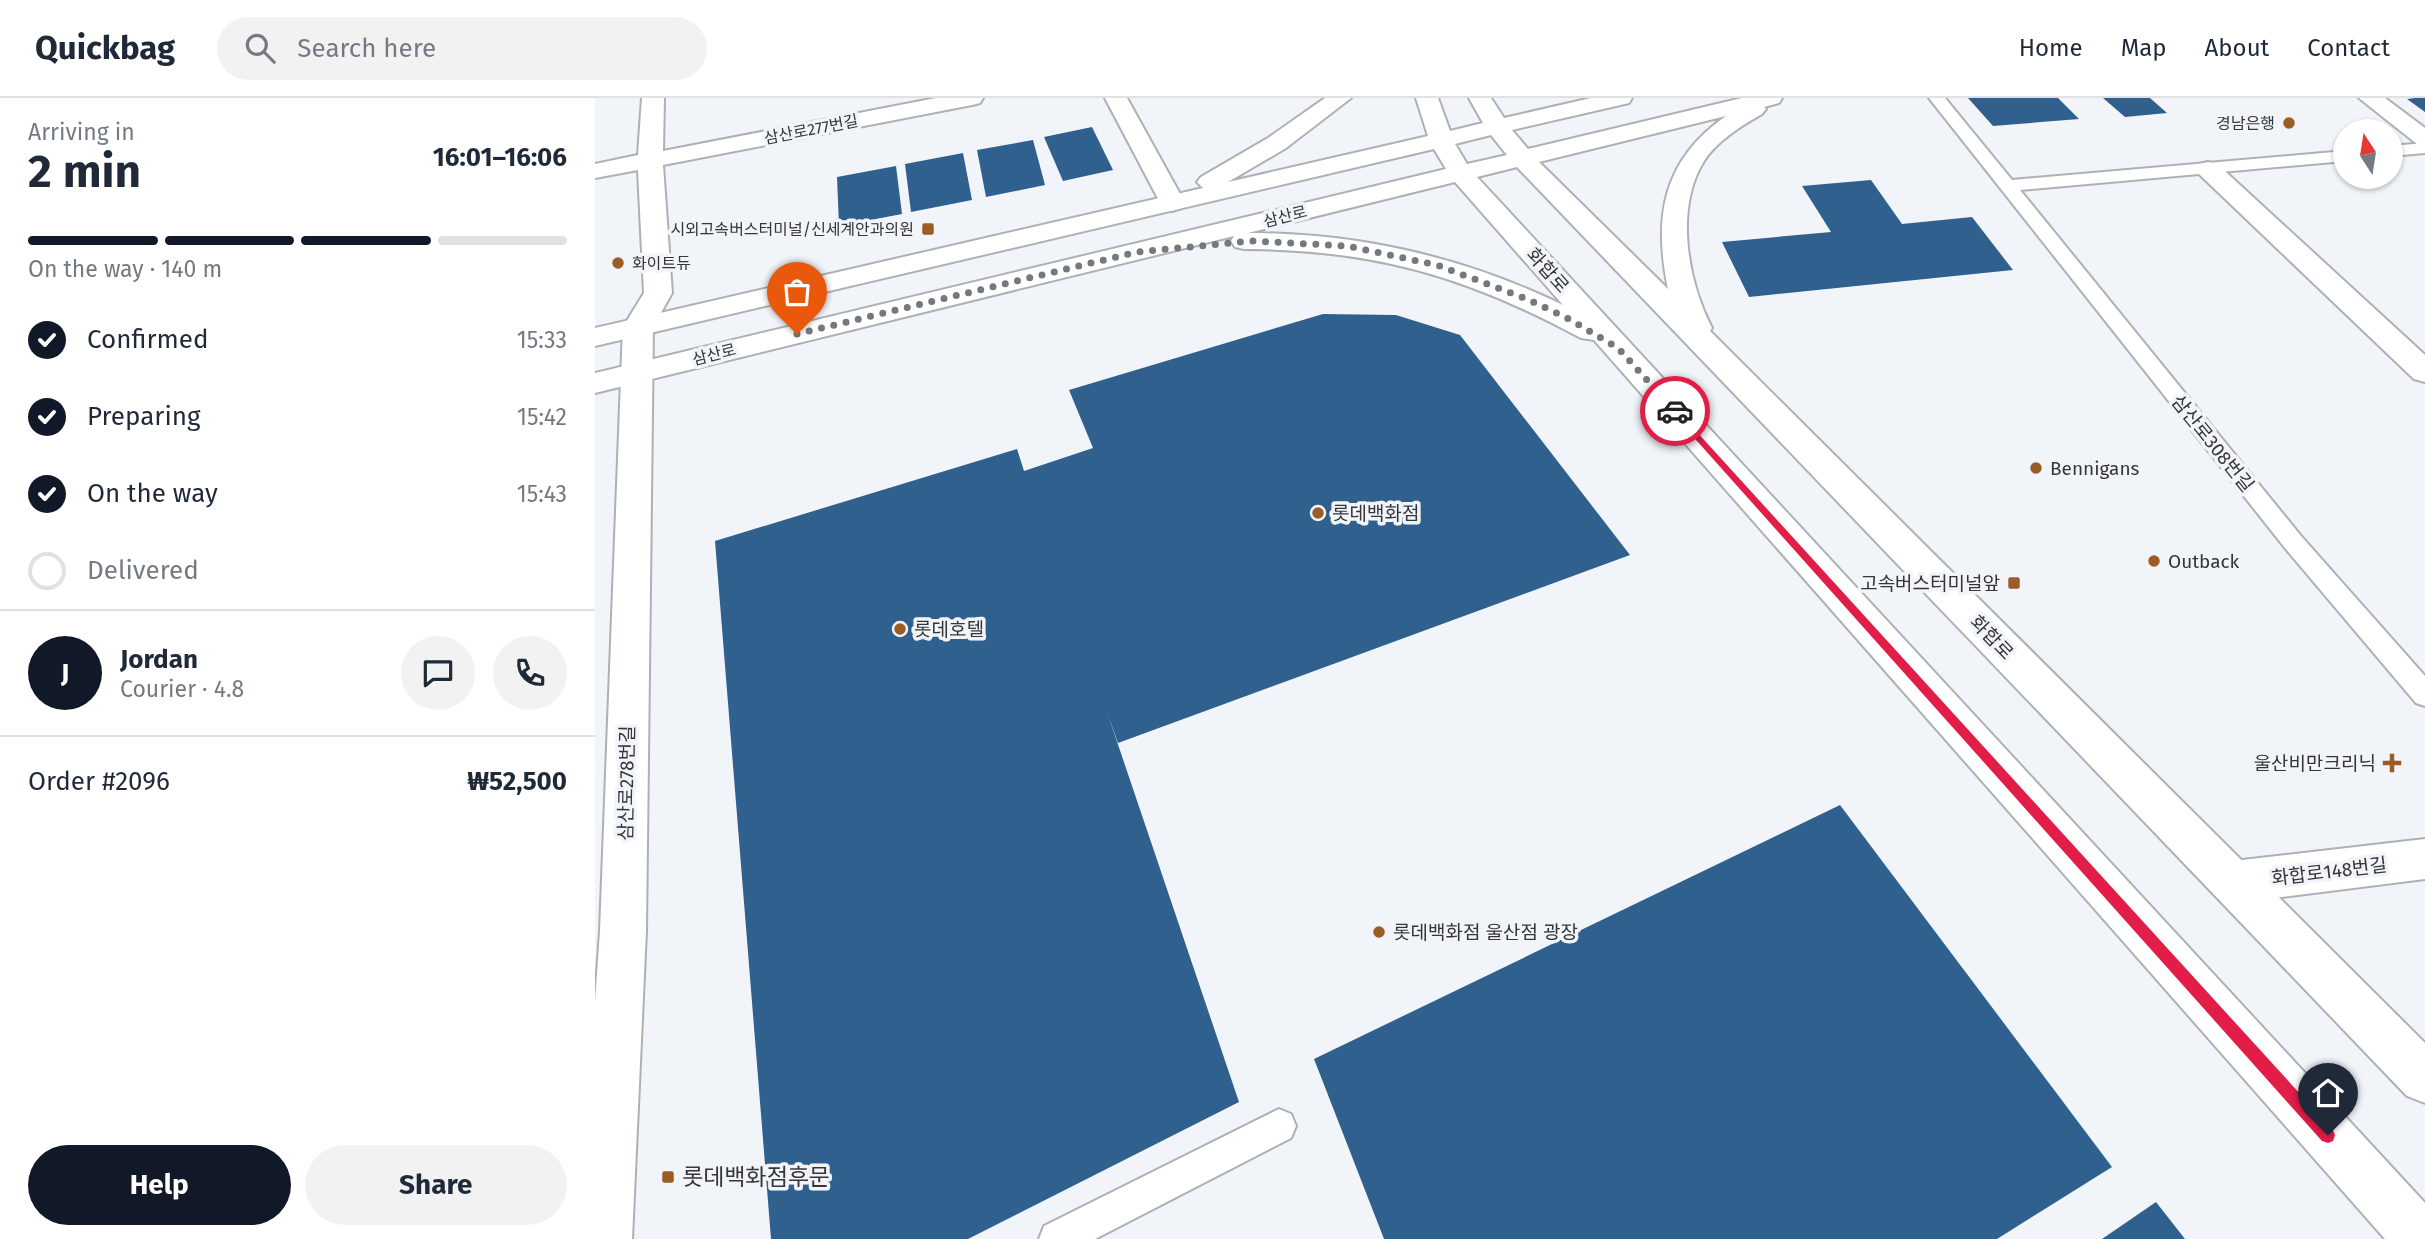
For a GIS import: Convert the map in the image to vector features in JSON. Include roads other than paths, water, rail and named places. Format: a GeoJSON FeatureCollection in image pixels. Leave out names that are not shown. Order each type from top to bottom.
{"type":"FeatureCollection","features":[{"type":"Feature","properties":{"kind":"main road"},"geometry":{"type":"LineString","coordinates":[[638,327],[658,293],[650,160],[653,98]]}},
{"type":"Feature","properties":{"kind":"main road","name":"삼산로277번길"},"geometry":{"type":"LineString","coordinates":[[595,171],[972,98]]}},
{"type":"Feature","properties":{"kind":"main road"},"geometry":{"type":"LineString","coordinates":[[1116,98],[1172,203],[1277,143],[1340,98]]}},
{"type":"Feature","properties":{"kind":"main road","name":"화합로"},"geometry":{"type":"LineString","coordinates":[[1427,98],[1441,140],[1461,174],[2421,1239]]}},
{"type":"Feature","properties":{"kind":"main road","name":"화합로"},"geometry":{"type":"LineString","coordinates":[[1480,98],[1497,127],[1523,159],[2425,1078]]}},
{"type":"Feature","properties":{"kind":"main road","name":"삼산로"},"geometry":{"type":"LineString","coordinates":[[595,337],[1621,98]]}},
{"type":"Feature","properties":{"kind":"main road","name":"삼산로"},"geometry":{"type":"LineString","coordinates":[[595,383],[1771,98]]}},
{"type":"Feature","properties":{"kind":"main road"},"geometry":{"type":"LineString","coordinates":[[1709,348],[1692,320],[1683,295],[1677,265],[1677,208],[1681,187],[1687,170],[1698,153],[1717,135],[1737,118],[1777,98]]}},
{"type":"Feature","properties":{"kind":"main road"},"geometry":{"type":"LineString","coordinates":[[2370,98],[2425,139]]}},
{"type":"Feature","properties":{"kind":"main road"},"geometry":{"type":"LineString","coordinates":[[2208,169],[2425,372]]}},
{"type":"Feature","properties":{"kind":"main road"},"geometry":{"type":"LineString","coordinates":[[1137,252],[1209,243],[1298,241],[1403,256],[1470,276],[1527,299],[1618,348]]}},
{"type":"Feature","properties":{"kind":"main road","name":"삼산로278번길"},"geometry":{"type":"LineString","coordinates":[[605,1239],[609,935],[638,327]]}},
{"type":"Feature","properties":{"kind":"main road","name":"화합로148번길"},"geometry":{"type":"LineString","coordinates":[[2233,882],[2425,859]]}},
{"type":"Feature","properties":{"kind":"lane","name":"삼산로308번길"},"geometry":{"type":"LineString","coordinates":[[1937,98],[2293,542],[2425,695]]}},
{"type":"Feature","properties":{"kind":"lane"},"geometry":{"type":"LineString","coordinates":[[2403,150],[2425,148]]}},
{"type":"Feature","properties":{"kind":"lane"},"geometry":{"type":"LineString","coordinates":[[2005,186],[2333,157]]}},
{"type":"Feature","properties":{"kind":"lane"},"geometry":{"type":"LineString","coordinates":[[1057,1239],[1279,1126]]}},
{"type":"Feature","properties":{"kind":"place","name":"경남은행"},"geometry":{"type":"Point","coordinates":[2289,123]}},
{"type":"Feature","properties":{"kind":"place","name":"시외고속버스터미널/신세계안과의원"},"geometry":{"type":"Point","coordinates":[928,229]}},
{"type":"Feature","properties":{"kind":"place","name":"화이트듀"},"geometry":{"type":"Point","coordinates":[618,263]}},
{"type":"Feature","properties":{"kind":"place","name":"Bennigans"},"geometry":{"type":"Point","coordinates":[2036,468]}},
{"type":"Feature","properties":{"kind":"place","name":"롯데백화점"},"geometry":{"type":"Point","coordinates":[1318,513]}},
{"type":"Feature","properties":{"kind":"place","name":"Outback"},"geometry":{"type":"Point","coordinates":[2154,561]}},
{"type":"Feature","properties":{"kind":"place","name":"고속버스터미널앞"},"geometry":{"type":"Point","coordinates":[2014,583]}},
{"type":"Feature","properties":{"kind":"place","name":"롯데호텔"},"geometry":{"type":"Point","coordinates":[900,629]}},
{"type":"Feature","properties":{"kind":"place","name":"울산비만크리닉"},"geometry":{"type":"Point","coordinates":[2392,763]}},
{"type":"Feature","properties":{"kind":"place","name":"롯데백화점 울산점 광장"},"geometry":{"type":"Point","coordinates":[1379,932]}},
{"type":"Feature","properties":{"kind":"place","name":"롯데백화점후문"},"geometry":{"type":"Point","coordinates":[668,1177]}}]}
